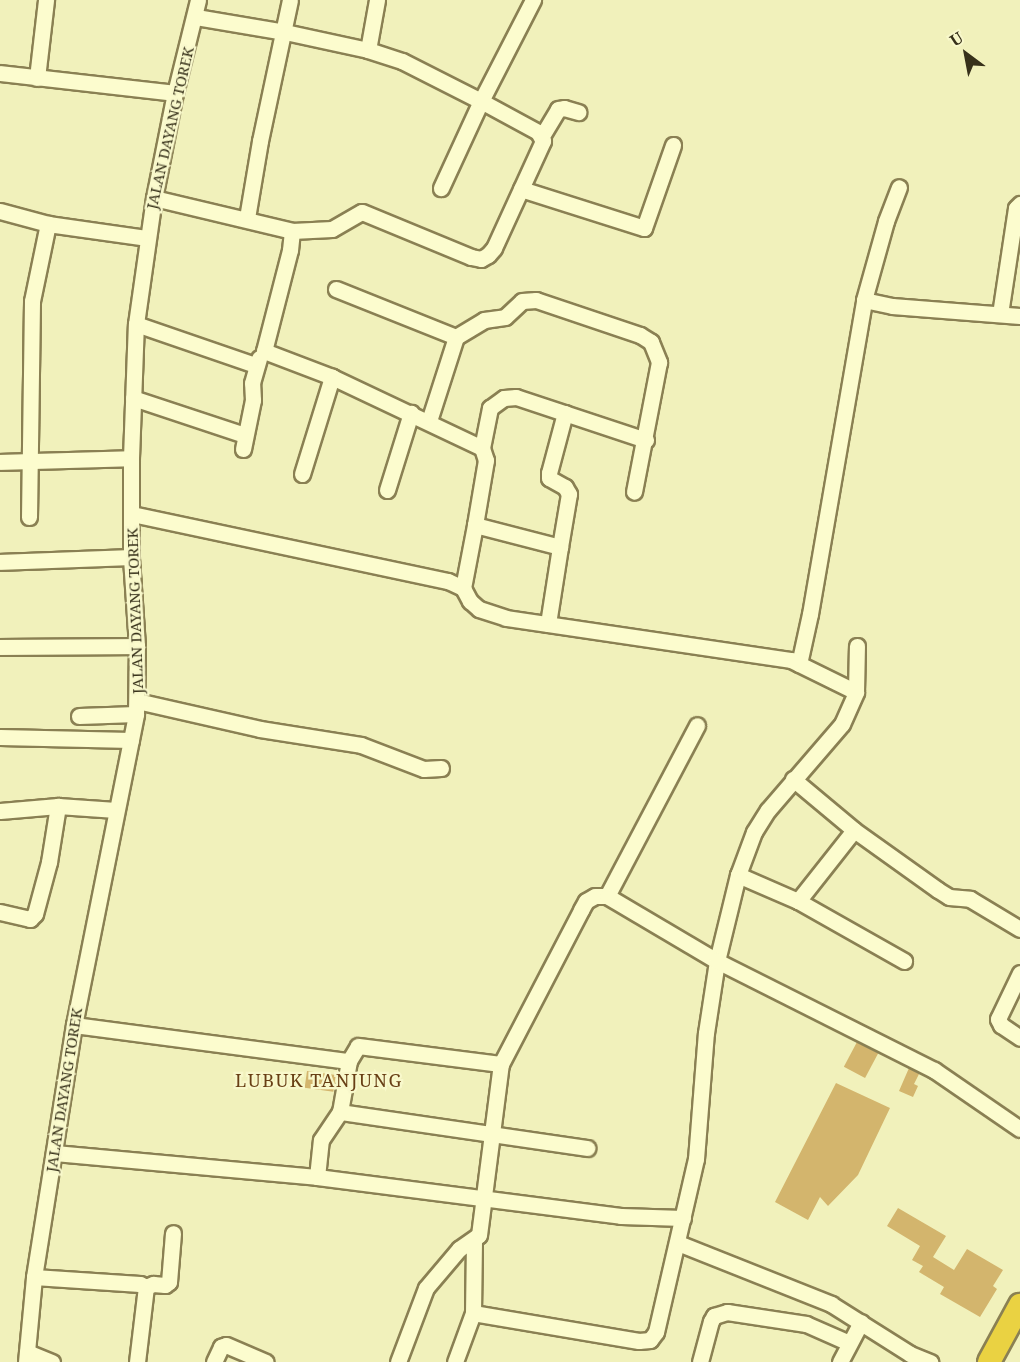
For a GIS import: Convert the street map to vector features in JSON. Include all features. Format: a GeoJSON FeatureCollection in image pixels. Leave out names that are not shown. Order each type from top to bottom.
{"type":"FeatureCollection","features":[{"type":"Feature","properties":{"kind":"highway"},"geometry":{"type":"LineString","coordinates":[[989,1362],[1020,1305]]}},
{"type":"Feature","properties":{"kind":"street"},"geometry":{"type":"LineString","coordinates":[[37,78],[46,0]]}},
{"type":"Feature","properties":{"kind":"street","name":"JALAN DAYANG TOREK"},"geometry":{"type":"LineString","coordinates":[[26,1357],[34,1276],[74,1025],[137,707],[137,646],[131,557],[131,458],[136,324],[146,238],[175,93],[196,18],[198,0]]}},
{"type":"Feature","properties":{"kind":"street"},"geometry":{"type":"LineString","coordinates":[[247,218],[260,141],[290,0]]}},
{"type":"Feature","properties":{"kind":"street"},"geometry":{"type":"LineString","coordinates":[[368,50],[377,0]]}},
{"type":"Feature","properties":{"kind":"street"},"geometry":{"type":"LineString","coordinates":[[441,188],[481,101],[533,0]]}},
{"type":"Feature","properties":{"kind":"street"},"geometry":{"type":"LineString","coordinates":[[196,18],[285,32],[368,50],[402,61],[481,101],[542,136]]}},
{"type":"Feature","properties":{"kind":"street"},"geometry":{"type":"LineString","coordinates":[[0,72],[175,93]]}},
{"type":"Feature","properties":{"kind":"street"},"geometry":{"type":"LineString","coordinates":[[154,198],[247,218],[292,231],[332,230],[362,212],[471,257],[481,259],[494,248],[543,141],[542,136],[558,109],[564,108],[578,112]]}},
{"type":"Feature","properties":{"kind":"street"},"geometry":{"type":"LineString","coordinates":[[521,189],[644,228],[674,145]]}},
{"type":"Feature","properties":{"kind":"street"},"geometry":{"type":"LineString","coordinates":[[799,664],[812,603],[864,300],[886,221],[899,187]]}},
{"type":"Feature","properties":{"kind":"street"},"geometry":{"type":"LineString","coordinates":[[1000,314],[1016,208],[1020,204]]}},
{"type":"Feature","properties":{"kind":"street"},"geometry":{"type":"LineString","coordinates":[[0,211],[48,224],[146,238]]}},
{"type":"Feature","properties":{"kind":"street"},"geometry":{"type":"LineString","coordinates":[[29,517],[32,301],[48,224]]}},
{"type":"Feature","properties":{"kind":"street"},"geometry":{"type":"LineString","coordinates":[[133,398],[244,442],[253,400],[252,383],[255,365],[264,351],[290,250],[292,231]]}},
{"type":"Feature","properties":{"kind":"street"},"geometry":{"type":"LineString","coordinates":[[336,289],[456,337]]}},
{"type":"Feature","properties":{"kind":"street"},"geometry":{"type":"LineString","coordinates":[[429,421],[456,337],[484,320],[505,317],[522,301],[528,300],[640,335],[651,342],[659,362],[646,440],[634,492]]}},
{"type":"Feature","properties":{"kind":"street"},"geometry":{"type":"LineString","coordinates":[[864,300],[892,306],[1020,316]]}},
{"type":"Feature","properties":{"kind":"street"},"geometry":{"type":"LineString","coordinates":[[136,324],[255,365]]}},
{"type":"Feature","properties":{"kind":"street"},"geometry":{"type":"LineString","coordinates":[[264,351],[332,377],[482,448]]}},
{"type":"Feature","properties":{"kind":"street"},"geometry":{"type":"LineString","coordinates":[[302,474],[332,377]]}},
{"type":"Feature","properties":{"kind":"street"},"geometry":{"type":"LineString","coordinates":[[463,588],[486,460],[482,448],[490,408],[504,398],[516,397],[646,440]]}},
{"type":"Feature","properties":{"kind":"street"},"geometry":{"type":"LineString","coordinates":[[387,490],[411,413]]}},
{"type":"Feature","properties":{"kind":"street"},"geometry":{"type":"LineString","coordinates":[[548,624],[569,494],[565,487],[552,481],[549,473],[565,414]]}},
{"type":"Feature","properties":{"kind":"street"},"geometry":{"type":"LineString","coordinates":[[0,462],[131,458]]}},
{"type":"Feature","properties":{"kind":"street"},"geometry":{"type":"LineString","coordinates":[[132,514],[448,581],[463,588],[470,601],[479,609],[506,618],[753,653],[799,664],[856,692]]}},
{"type":"Feature","properties":{"kind":"street"},"geometry":{"type":"LineString","coordinates":[[475,525],[560,547]]}},
{"type":"Feature","properties":{"kind":"street"},"geometry":{"type":"LineString","coordinates":[[0,562],[131,557]]}},
{"type":"Feature","properties":{"kind":"street"},"geometry":{"type":"LineString","coordinates":[[0,647],[137,646]]}},
{"type":"Feature","properties":{"kind":"street"},"geometry":{"type":"LineString","coordinates":[[472,1314],[639,1341],[650,1340],[656,1332],[696,1160],[706,1033],[717,960],[738,875],[754,832],[793,779],[842,724],[856,692],[857,646]]}},
{"type":"Feature","properties":{"kind":"street"},"geometry":{"type":"LineString","coordinates":[[79,716],[137,707],[361,744],[424,768],[441,768]]}},
{"type":"Feature","properties":{"kind":"street"},"geometry":{"type":"LineString","coordinates":[[607,896],[697,725]]}},
{"type":"Feature","properties":{"kind":"street"},"geometry":{"type":"LineString","coordinates":[[0,738],[131,740]]}},
{"type":"Feature","properties":{"kind":"street"},"geometry":{"type":"LineString","coordinates":[[793,779],[854,830],[938,891],[949,897],[970,899],[1020,929]]}},
{"type":"Feature","properties":{"kind":"street"},"geometry":{"type":"LineString","coordinates":[[0,811],[58,806],[116,810]]}},
{"type":"Feature","properties":{"kind":"street"},"geometry":{"type":"LineString","coordinates":[[0,912],[30,919],[35,914],[49,862],[58,806]]}},
{"type":"Feature","properties":{"kind":"street"},"geometry":{"type":"LineString","coordinates":[[798,901],[854,830]]}},
{"type":"Feature","properties":{"kind":"street"},"geometry":{"type":"LineString","coordinates":[[738,875],[798,901],[904,961]]}},
{"type":"Feature","properties":{"kind":"street"},"geometry":{"type":"LineString","coordinates":[[398,1362],[426,1288],[459,1249],[481,1231],[490,1134],[501,1064],[586,901],[595,896],[607,896],[717,960],[934,1070],[1020,1129]]}},
{"type":"Feature","properties":{"kind":"street"},"geometry":{"type":"LineString","coordinates":[[1020,973],[998,1019],[1001,1025],[1020,1038]]}},
{"type":"Feature","properties":{"kind":"street"},"geometry":{"type":"LineString","coordinates":[[74,1025],[349,1061]]}},
{"type":"Feature","properties":{"kind":"street"},"geometry":{"type":"LineString","coordinates":[[317,1177],[321,1140],[340,1112],[353,1050],[362,1045],[501,1064]]}},
{"type":"Feature","properties":{"kind":"street"},"geometry":{"type":"LineString","coordinates":[[340,1112],[587,1148]]}},
{"type":"Feature","properties":{"kind":"street"},"geometry":{"type":"LineString","coordinates":[[54,1153],[317,1177],[621,1216],[683,1218]]}},
{"type":"Feature","properties":{"kind":"street"},"geometry":{"type":"LineString","coordinates":[[34,1276],[140,1284],[146,1287],[168,1283],[173,1233]]}},
{"type":"Feature","properties":{"kind":"street"},"geometry":{"type":"LineString","coordinates":[[455,1362],[472,1314],[474,1239]]}},
{"type":"Feature","properties":{"kind":"street"},"geometry":{"type":"LineString","coordinates":[[678,1243],[809,1293],[861,1322],[910,1354],[930,1362]]}},
{"type":"Feature","properties":{"kind":"street"},"geometry":{"type":"LineString","coordinates":[[137,1362],[146,1287]]}},
{"type":"Feature","properties":{"kind":"street"},"geometry":{"type":"LineString","coordinates":[[700,1362],[711,1321],[714,1316],[727,1312],[806,1324],[849,1343]]}},
{"type":"Feature","properties":{"kind":"street"},"geometry":{"type":"LineString","coordinates":[[840,1362],[861,1322]]}},
{"type":"Feature","properties":{"kind":"street"},"geometry":{"type":"LineString","coordinates":[[214,1362],[221,1347],[226,1345],[266,1362]]}},
{"type":"Feature","properties":{"kind":"street"},"geometry":{"type":"LineString","coordinates":[[26,1357],[52,1362]]}},
{"type":"Feature","properties":{"kind":"building"},"geometry":{"type":"Polygon","coordinates":[[[857,1042],[878,1053],[865,1078],[844,1067],[857,1042]]]}},
{"type":"Feature","properties":{"kind":"building"},"geometry":{"type":"Polygon","coordinates":[[[909,1068],[919,1074],[914,1084],[918,1086],[913,1097],[899,1091],[909,1068]]]}},
{"type":"Feature","properties":{"kind":"building"},"geometry":{"type":"Polygon","coordinates":[[[307,1071],[336,1075],[333,1092],[305,1088],[307,1071]]]}},
{"type":"Feature","properties":{"kind":"building"},"geometry":{"type":"Polygon","coordinates":[[[836,1083],[890,1108],[858,1175],[828,1206],[820,1197],[808,1220],[775,1202],[836,1083]]]}},
{"type":"Feature","properties":{"kind":"building"},"geometry":{"type":"Polygon","coordinates":[[[898,1208],[946,1236],[933,1257],[954,1270],[967,1249],[1003,1270],[993,1286],[997,1289],[980,1317],[940,1294],[944,1287],[919,1272],[923,1266],[912,1260],[920,1246],[887,1226],[898,1208]]]}},
{"type":"Feature","properties":{"kind":"district","name":"LUBUK TANJUNG"},"geometry":{"type":"Point","coordinates":[319,1080]}}]}
